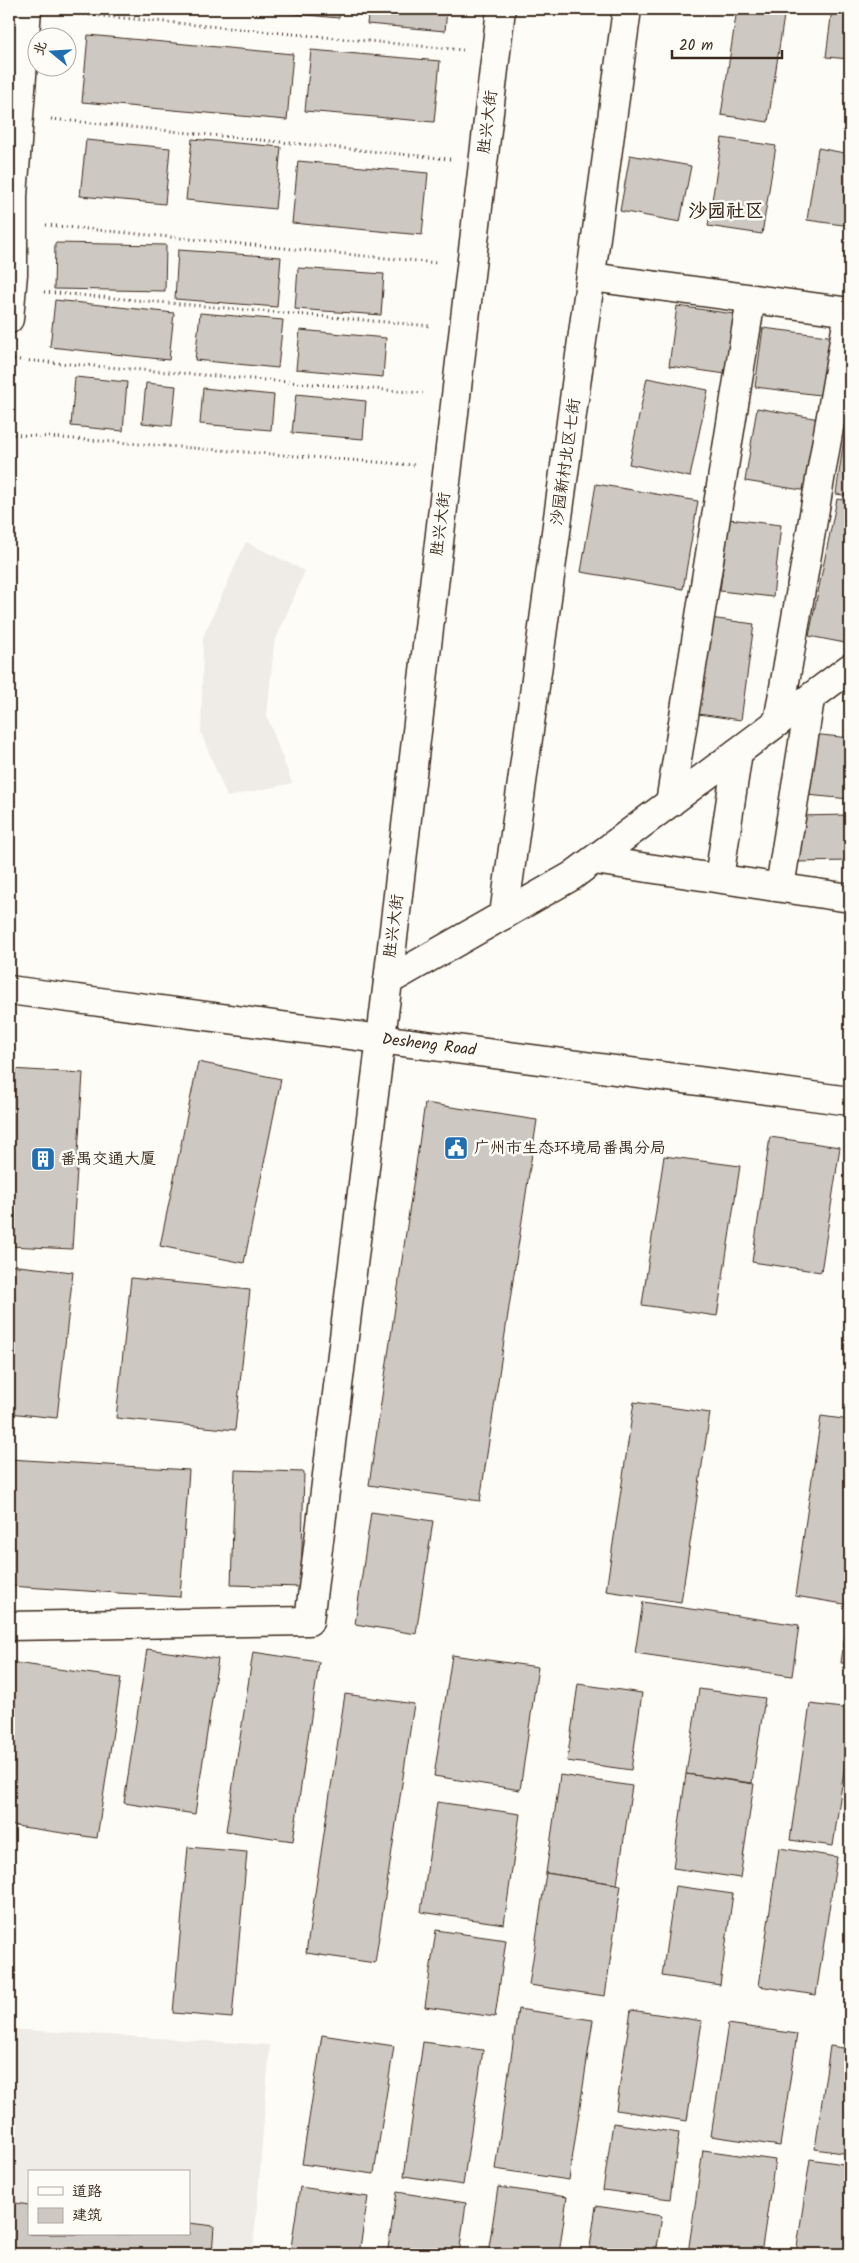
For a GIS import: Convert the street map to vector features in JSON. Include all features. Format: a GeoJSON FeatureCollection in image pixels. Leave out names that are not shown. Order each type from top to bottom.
{"type":"FeatureCollection","features":[{"type":"Feature","properties":{"kind":"street"},"geometry":{"type":"LineString","coordinates":[[9,319],[12,289],[13,222],[19,116],[27,9]]}},
{"type":"Feature","properties":{"kind":"street","name":"胜兴大街"},"geometry":{"type":"LineString","coordinates":[[9,1626],[309,1622],[388,982],[501,9]]}},
{"type":"Feature","properties":{"kind":"street","name":"沙园新村北区七街"},"geometry":{"type":"LineString","coordinates":[[504,915],[627,9]]}},
{"type":"Feature","properties":{"kind":"street"},"geometry":{"type":"LineString","coordinates":[[591,277],[850,312],[778,722]]}},
{"type":"Feature","properties":{"kind":"street"},"geometry":{"type":"LineString","coordinates":[[670,803],[751,299]]}},
{"type":"Feature","properties":{"kind":"street"},"geometry":{"type":"LineString","coordinates":[[388,982],[572,876],[850,668]]}},
{"type":"Feature","properties":{"kind":"street"},"geometry":{"type":"LineString","coordinates":[[780,887],[810,698]]}},
{"type":"Feature","properties":{"kind":"street"},"geometry":{"type":"LineString","coordinates":[[719,878],[738,752]]}},
{"type":"Feature","properties":{"kind":"street"},"geometry":{"type":"LineString","coordinates":[[594,860],[850,898]]}},
{"type":"Feature","properties":{"kind":"street","name":"Desheng Road"},"geometry":{"type":"LineString","coordinates":[[9,990],[850,1100]]}},
{"type":"Feature","properties":{"kind":"path"},"geometry":{"type":"LineString","coordinates":[[27,9],[496,53]]}},
{"type":"Feature","properties":{"kind":"path"},"geometry":{"type":"LineString","coordinates":[[19,116],[483,162]]}},
{"type":"Feature","properties":{"kind":"path"},"geometry":{"type":"LineString","coordinates":[[13,222],[471,266]]}},
{"type":"Feature","properties":{"kind":"path"},"geometry":{"type":"LineString","coordinates":[[12,289],[464,329]]}},
{"type":"Feature","properties":{"kind":"path"},"geometry":{"type":"LineString","coordinates":[[9,359],[456,396]]}},
{"type":"Feature","properties":{"kind":"path"},"geometry":{"type":"LineString","coordinates":[[9,434],[448,467]]}},
{"type":"Feature","properties":{"kind":"shaded area"},"geometry":{"type":"Polygon","coordinates":[[[246,542],[305,571],[274,644],[267,716],[292,783],[227,797],[201,733],[203,637],[246,542]]]}},
{"type":"Feature","properties":{"kind":"shaded area"},"geometry":{"type":"Polygon","coordinates":[[[9,2029],[270,2045],[253,2254],[9,2254],[9,2029]]]}},
{"type":"Feature","properties":{"kind":"building"},"geometry":{"type":"Polygon","coordinates":[[[240,9],[340,9],[339,18],[240,9]]]}},
{"type":"Feature","properties":{"kind":"building"},"geometry":{"type":"Polygon","coordinates":[[[369,9],[447,9],[445,31],[367,24],[369,9]]]}},
{"type":"Feature","properties":{"kind":"building"},"geometry":{"type":"Polygon","coordinates":[[[737,9],[785,9],[768,122],[721,115],[737,9]]]}},
{"type":"Feature","properties":{"kind":"building"},"geometry":{"type":"Polygon","coordinates":[[[832,9],[850,9],[850,59],[826,57],[832,9]]]}},
{"type":"Feature","properties":{"kind":"building"},"geometry":{"type":"Polygon","coordinates":[[[9,17],[17,18],[9,100],[9,17]]]}},
{"type":"Feature","properties":{"kind":"building"},"geometry":{"type":"Polygon","coordinates":[[[88,35],[293,54],[287,120],[82,102],[88,35]]]}},
{"type":"Feature","properties":{"kind":"building"},"geometry":{"type":"Polygon","coordinates":[[[311,50],[440,61],[434,122],[305,111],[311,50]]]}},
{"type":"Feature","properties":{"kind":"building"},"geometry":{"type":"Polygon","coordinates":[[[722,138],[776,146],[762,234],[708,226],[722,138]]]}},
{"type":"Feature","properties":{"kind":"building"},"geometry":{"type":"Polygon","coordinates":[[[192,139],[281,147],[275,209],[186,200],[192,139]]]}},
{"type":"Feature","properties":{"kind":"building"},"geometry":{"type":"Polygon","coordinates":[[[86,140],[170,148],[165,204],[80,196],[86,140]]]}},
{"type":"Feature","properties":{"kind":"building"},"geometry":{"type":"Polygon","coordinates":[[[818,148],[850,154],[850,226],[807,220],[818,148]]]}},
{"type":"Feature","properties":{"kind":"building"},"geometry":{"type":"Polygon","coordinates":[[[630,155],[691,166],[680,222],[620,211],[630,155]]]}},
{"type":"Feature","properties":{"kind":"building"},"geometry":{"type":"Polygon","coordinates":[[[298,161],[428,173],[422,235],[292,223],[298,161]]]}},
{"type":"Feature","properties":{"kind":"building"},"geometry":{"type":"Polygon","coordinates":[[[55,243],[166,245],[165,291],[54,289],[55,243]]]}},
{"type":"Feature","properties":{"kind":"building"},"geometry":{"type":"Polygon","coordinates":[[[178,250],[281,257],[277,307],[175,299],[178,250]]]}},
{"type":"Feature","properties":{"kind":"building"},"geometry":{"type":"Polygon","coordinates":[[[298,268],[384,274],[381,315],[295,309],[298,268]]]}},
{"type":"Feature","properties":{"kind":"building"},"geometry":{"type":"Polygon","coordinates":[[[55,300],[174,313],[169,360],[50,347],[55,300]]]}},
{"type":"Feature","properties":{"kind":"building"},"geometry":{"type":"Polygon","coordinates":[[[677,306],[734,314],[726,374],[669,366],[677,306]]]}},
{"type":"Feature","properties":{"kind":"building"},"geometry":{"type":"Polygon","coordinates":[[[200,313],[283,320],[278,368],[195,360],[200,313]]]}},
{"type":"Feature","properties":{"kind":"building"},"geometry":{"type":"Polygon","coordinates":[[[763,328],[836,337],[828,396],[755,387],[763,328]]]}},
{"type":"Feature","properties":{"kind":"building"},"geometry":{"type":"Polygon","coordinates":[[[300,330],[386,338],[383,377],[296,369],[300,330]]]}},
{"type":"Feature","properties":{"kind":"building"},"geometry":{"type":"Polygon","coordinates":[[[75,377],[127,382],[123,431],[71,426],[75,377]]]}},
{"type":"Feature","properties":{"kind":"building"},"geometry":{"type":"Polygon","coordinates":[[[647,378],[708,390],[690,477],[629,464],[647,378]]]}},
{"type":"Feature","properties":{"kind":"building"},"geometry":{"type":"Polygon","coordinates":[[[146,383],[176,386],[172,426],[142,423],[146,383]]]}},
{"type":"Feature","properties":{"kind":"building"},"geometry":{"type":"Polygon","coordinates":[[[203,388],[274,395],[271,430],[200,424],[203,388]]]}},
{"type":"Feature","properties":{"kind":"building"},"geometry":{"type":"Polygon","coordinates":[[[296,394],[366,401],[363,439],[292,433],[296,394]]]}},
{"type":"Feature","properties":{"kind":"building"},"geometry":{"type":"Polygon","coordinates":[[[850,397],[850,496],[836,494],[850,397]]]}},
{"type":"Feature","properties":{"kind":"building"},"geometry":{"type":"Polygon","coordinates":[[[757,408],[825,420],[814,492],[745,481],[757,408]]]}},
{"type":"Feature","properties":{"kind":"building"},"geometry":{"type":"Polygon","coordinates":[[[596,484],[698,501],[683,589],[581,572],[596,484]]]}},
{"type":"Feature","properties":{"kind":"building"},"geometry":{"type":"Polygon","coordinates":[[[837,499],[850,501],[850,644],[809,636],[837,499]]]}},
{"type":"Feature","properties":{"kind":"building"},"geometry":{"type":"Polygon","coordinates":[[[729,519],[781,525],[773,597],[720,591],[729,519]]]}},
{"type":"Feature","properties":{"kind":"building"},"geometry":{"type":"Polygon","coordinates":[[[710,618],[754,624],[741,720],[698,714],[710,618]]]}},
{"type":"Feature","properties":{"kind":"building"},"geometry":{"type":"Polygon","coordinates":[[[812,734],[850,738],[850,799],[806,795],[812,734]]]}},
{"type":"Feature","properties":{"kind":"building"},"geometry":{"type":"Polygon","coordinates":[[[850,815],[850,861],[796,862],[797,816],[850,815]]]}},
{"type":"Feature","properties":{"kind":"building"},"geometry":{"type":"Polygon","coordinates":[[[198,1062],[281,1079],[244,1263],[160,1246],[198,1062]]]}},
{"type":"Feature","properties":{"kind":"building","name":"番禺交通大厦"},"geometry":{"type":"Polygon","coordinates":[[[9,1069],[83,1073],[72,1249],[9,1246],[9,1069]]]}},
{"type":"Feature","properties":{"kind":"building"},"geometry":{"type":"Polygon","coordinates":[[[425,1103],[537,1120],[480,1501],[369,1485],[425,1103]]]}},
{"type":"Feature","properties":{"kind":"building"},"geometry":{"type":"Polygon","coordinates":[[[770,1137],[840,1147],[821,1272],[752,1262],[770,1137]]]}},
{"type":"Feature","properties":{"kind":"building"},"geometry":{"type":"Polygon","coordinates":[[[664,1156],[740,1166],[717,1316],[642,1305],[664,1156]]]}},
{"type":"Feature","properties":{"kind":"building"},"geometry":{"type":"Polygon","coordinates":[[[9,1265],[73,1272],[57,1418],[9,1413],[9,1265]]]}},
{"type":"Feature","properties":{"kind":"building"},"geometry":{"type":"Polygon","coordinates":[[[131,1278],[250,1290],[235,1430],[116,1418],[131,1278]]]}},
{"type":"Feature","properties":{"kind":"building"},"geometry":{"type":"Polygon","coordinates":[[[634,1402],[710,1413],[681,1602],[606,1591],[634,1402]]]}},
{"type":"Feature","properties":{"kind":"building"},"geometry":{"type":"Polygon","coordinates":[[[821,1416],[850,1420],[850,1605],[795,1596],[821,1416]]]}},
{"type":"Feature","properties":{"kind":"building"},"geometry":{"type":"Polygon","coordinates":[[[9,1459],[189,1470],[180,1597],[9,1586],[9,1459]]]}},
{"type":"Feature","properties":{"kind":"building"},"geometry":{"type":"Polygon","coordinates":[[[235,1470],[304,1472],[301,1587],[231,1585],[235,1470]]]}},
{"type":"Feature","properties":{"kind":"building"},"geometry":{"type":"Polygon","coordinates":[[[371,1512],[433,1521],[416,1634],[355,1624],[371,1512]]]}},
{"type":"Feature","properties":{"kind":"building"},"geometry":{"type":"Polygon","coordinates":[[[643,1602],[799,1625],[792,1676],[635,1653],[643,1602]]]}},
{"type":"Feature","properties":{"kind":"building"},"geometry":{"type":"Polygon","coordinates":[[[850,1605],[850,1664],[841,1663],[850,1605]]]}},
{"type":"Feature","properties":{"kind":"building"},"geometry":{"type":"Polygon","coordinates":[[[147,1649],[218,1659],[195,1814],[124,1803],[147,1649]]]}},
{"type":"Feature","properties":{"kind":"building"},"geometry":{"type":"Polygon","coordinates":[[[253,1652],[319,1662],[293,1841],[226,1831],[253,1652]]]}},
{"type":"Feature","properties":{"kind":"building"},"geometry":{"type":"Polygon","coordinates":[[[452,1655],[538,1667],[520,1790],[434,1776],[452,1655]]]}},
{"type":"Feature","properties":{"kind":"building"},"geometry":{"type":"Polygon","coordinates":[[[9,1662],[121,1678],[97,1838],[9,1825],[9,1662]]]}},
{"type":"Feature","properties":{"kind":"building"},"geometry":{"type":"Polygon","coordinates":[[[578,1684],[642,1693],[631,1770],[567,1761],[578,1684]]]}},
{"type":"Feature","properties":{"kind":"building"},"geometry":{"type":"Polygon","coordinates":[[[699,1689],[765,1698],[752,1783],[686,1774],[699,1689]]]}},
{"type":"Feature","properties":{"kind":"building"},"geometry":{"type":"Polygon","coordinates":[[[345,1694],[414,1704],[375,1963],[306,1953],[345,1694]]]}},
{"type":"Feature","properties":{"kind":"building"},"geometry":{"type":"Polygon","coordinates":[[[810,1704],[850,1709],[850,1730],[833,1846],[790,1840],[810,1704]]]}},
{"type":"Feature","properties":{"kind":"building"},"geometry":{"type":"Polygon","coordinates":[[[686,1774],[754,1784],[740,1878],[673,1868],[686,1774]]]}},
{"type":"Feature","properties":{"kind":"building"},"geometry":{"type":"Polygon","coordinates":[[[560,1775],[632,1786],[617,1884],[546,1873],[560,1775]]]}},
{"type":"Feature","properties":{"kind":"building"},"geometry":{"type":"Polygon","coordinates":[[[437,1802],[520,1814],[504,1924],[421,1912],[437,1802]]]}},
{"type":"Feature","properties":{"kind":"building"},"geometry":{"type":"Polygon","coordinates":[[[188,1847],[247,1852],[232,2018],[173,2013],[188,1847]]]}},
{"type":"Feature","properties":{"kind":"building"},"geometry":{"type":"Polygon","coordinates":[[[779,1848],[837,1857],[816,1995],[759,1986],[779,1848]]]}},
{"type":"Feature","properties":{"kind":"building"},"geometry":{"type":"Polygon","coordinates":[[[546,1873],[621,1885],[605,1996],[529,1985],[546,1873]]]}},
{"type":"Feature","properties":{"kind":"building"},"geometry":{"type":"Polygon","coordinates":[[[675,1886],[733,1894],[720,1985],[662,1976],[675,1886]]]}},
{"type":"Feature","properties":{"kind":"building"},"geometry":{"type":"Polygon","coordinates":[[[436,1930],[506,1940],[495,2017],[425,2007],[436,1930]]]}},
{"type":"Feature","properties":{"kind":"building"},"geometry":{"type":"Polygon","coordinates":[[[518,2009],[593,2020],[569,2180],[495,2169],[518,2009]]]}},
{"type":"Feature","properties":{"kind":"building"},"geometry":{"type":"Polygon","coordinates":[[[631,2010],[702,2021],[687,2121],[616,2110],[631,2010]]]}},
{"type":"Feature","properties":{"kind":"building"},"geometry":{"type":"Polygon","coordinates":[[[728,2024],[797,2034],[780,2146],[711,2136],[728,2024]]]}},
{"type":"Feature","properties":{"kind":"building"},"geometry":{"type":"Polygon","coordinates":[[[322,2035],[394,2046],[374,2174],[302,2164],[322,2035]]]}},
{"type":"Feature","properties":{"kind":"building"},"geometry":{"type":"Polygon","coordinates":[[[423,2042],[483,2050],[463,2185],[404,2176],[423,2042]]]}},
{"type":"Feature","properties":{"kind":"building"},"geometry":{"type":"Polygon","coordinates":[[[830,2046],[850,2049],[850,2154],[815,2149],[830,2046]]]}},
{"type":"Feature","properties":{"kind":"building"},"geometry":{"type":"Polygon","coordinates":[[[613,2123],[679,2133],[670,2199],[603,2190],[613,2123]]]}},
{"type":"Feature","properties":{"kind":"building"},"geometry":{"type":"Polygon","coordinates":[[[703,2150],[775,2160],[761,2254],[688,2253],[703,2150]]]}},
{"type":"Feature","properties":{"kind":"building"},"geometry":{"type":"Polygon","coordinates":[[[810,2159],[850,2165],[850,2254],[796,2254],[810,2159]]]}},
{"type":"Feature","properties":{"kind":"building"},"geometry":{"type":"Polygon","coordinates":[[[300,2187],[368,2197],[359,2254],[290,2254],[300,2187]]]}},
{"type":"Feature","properties":{"kind":"building"},"geometry":{"type":"Polygon","coordinates":[[[498,2187],[567,2197],[559,2254],[488,2254],[498,2187]]]}},
{"type":"Feature","properties":{"kind":"building"},"geometry":{"type":"Polygon","coordinates":[[[397,2192],[466,2203],[459,2254],[387,2254],[397,2192]]]}},
{"type":"Feature","properties":{"kind":"building"},"geometry":{"type":"Polygon","coordinates":[[[9,2202],[28,2205],[28,2236],[190,2236],[190,2223],[214,2226],[212,2254],[9,2254],[9,2202]]]}},
{"type":"Feature","properties":{"kind":"building"},"geometry":{"type":"Polygon","coordinates":[[[596,2206],[662,2216],[656,2254],[589,2254],[596,2206]]]}},
{"type":"Feature","properties":{"kind":"place","name":"广州市生态环境局番禺分局"},"geometry":{"type":"Point","coordinates":[456,1148]}},
{"type":"Feature","properties":{"kind":"place","name":"番禺交通大厦"},"geometry":{"type":"Point","coordinates":[43,1159]}},
{"type":"Feature","properties":{"kind":"district","name":"沙园社区"},"geometry":{"type":"Point","coordinates":[726,212]}}]}
